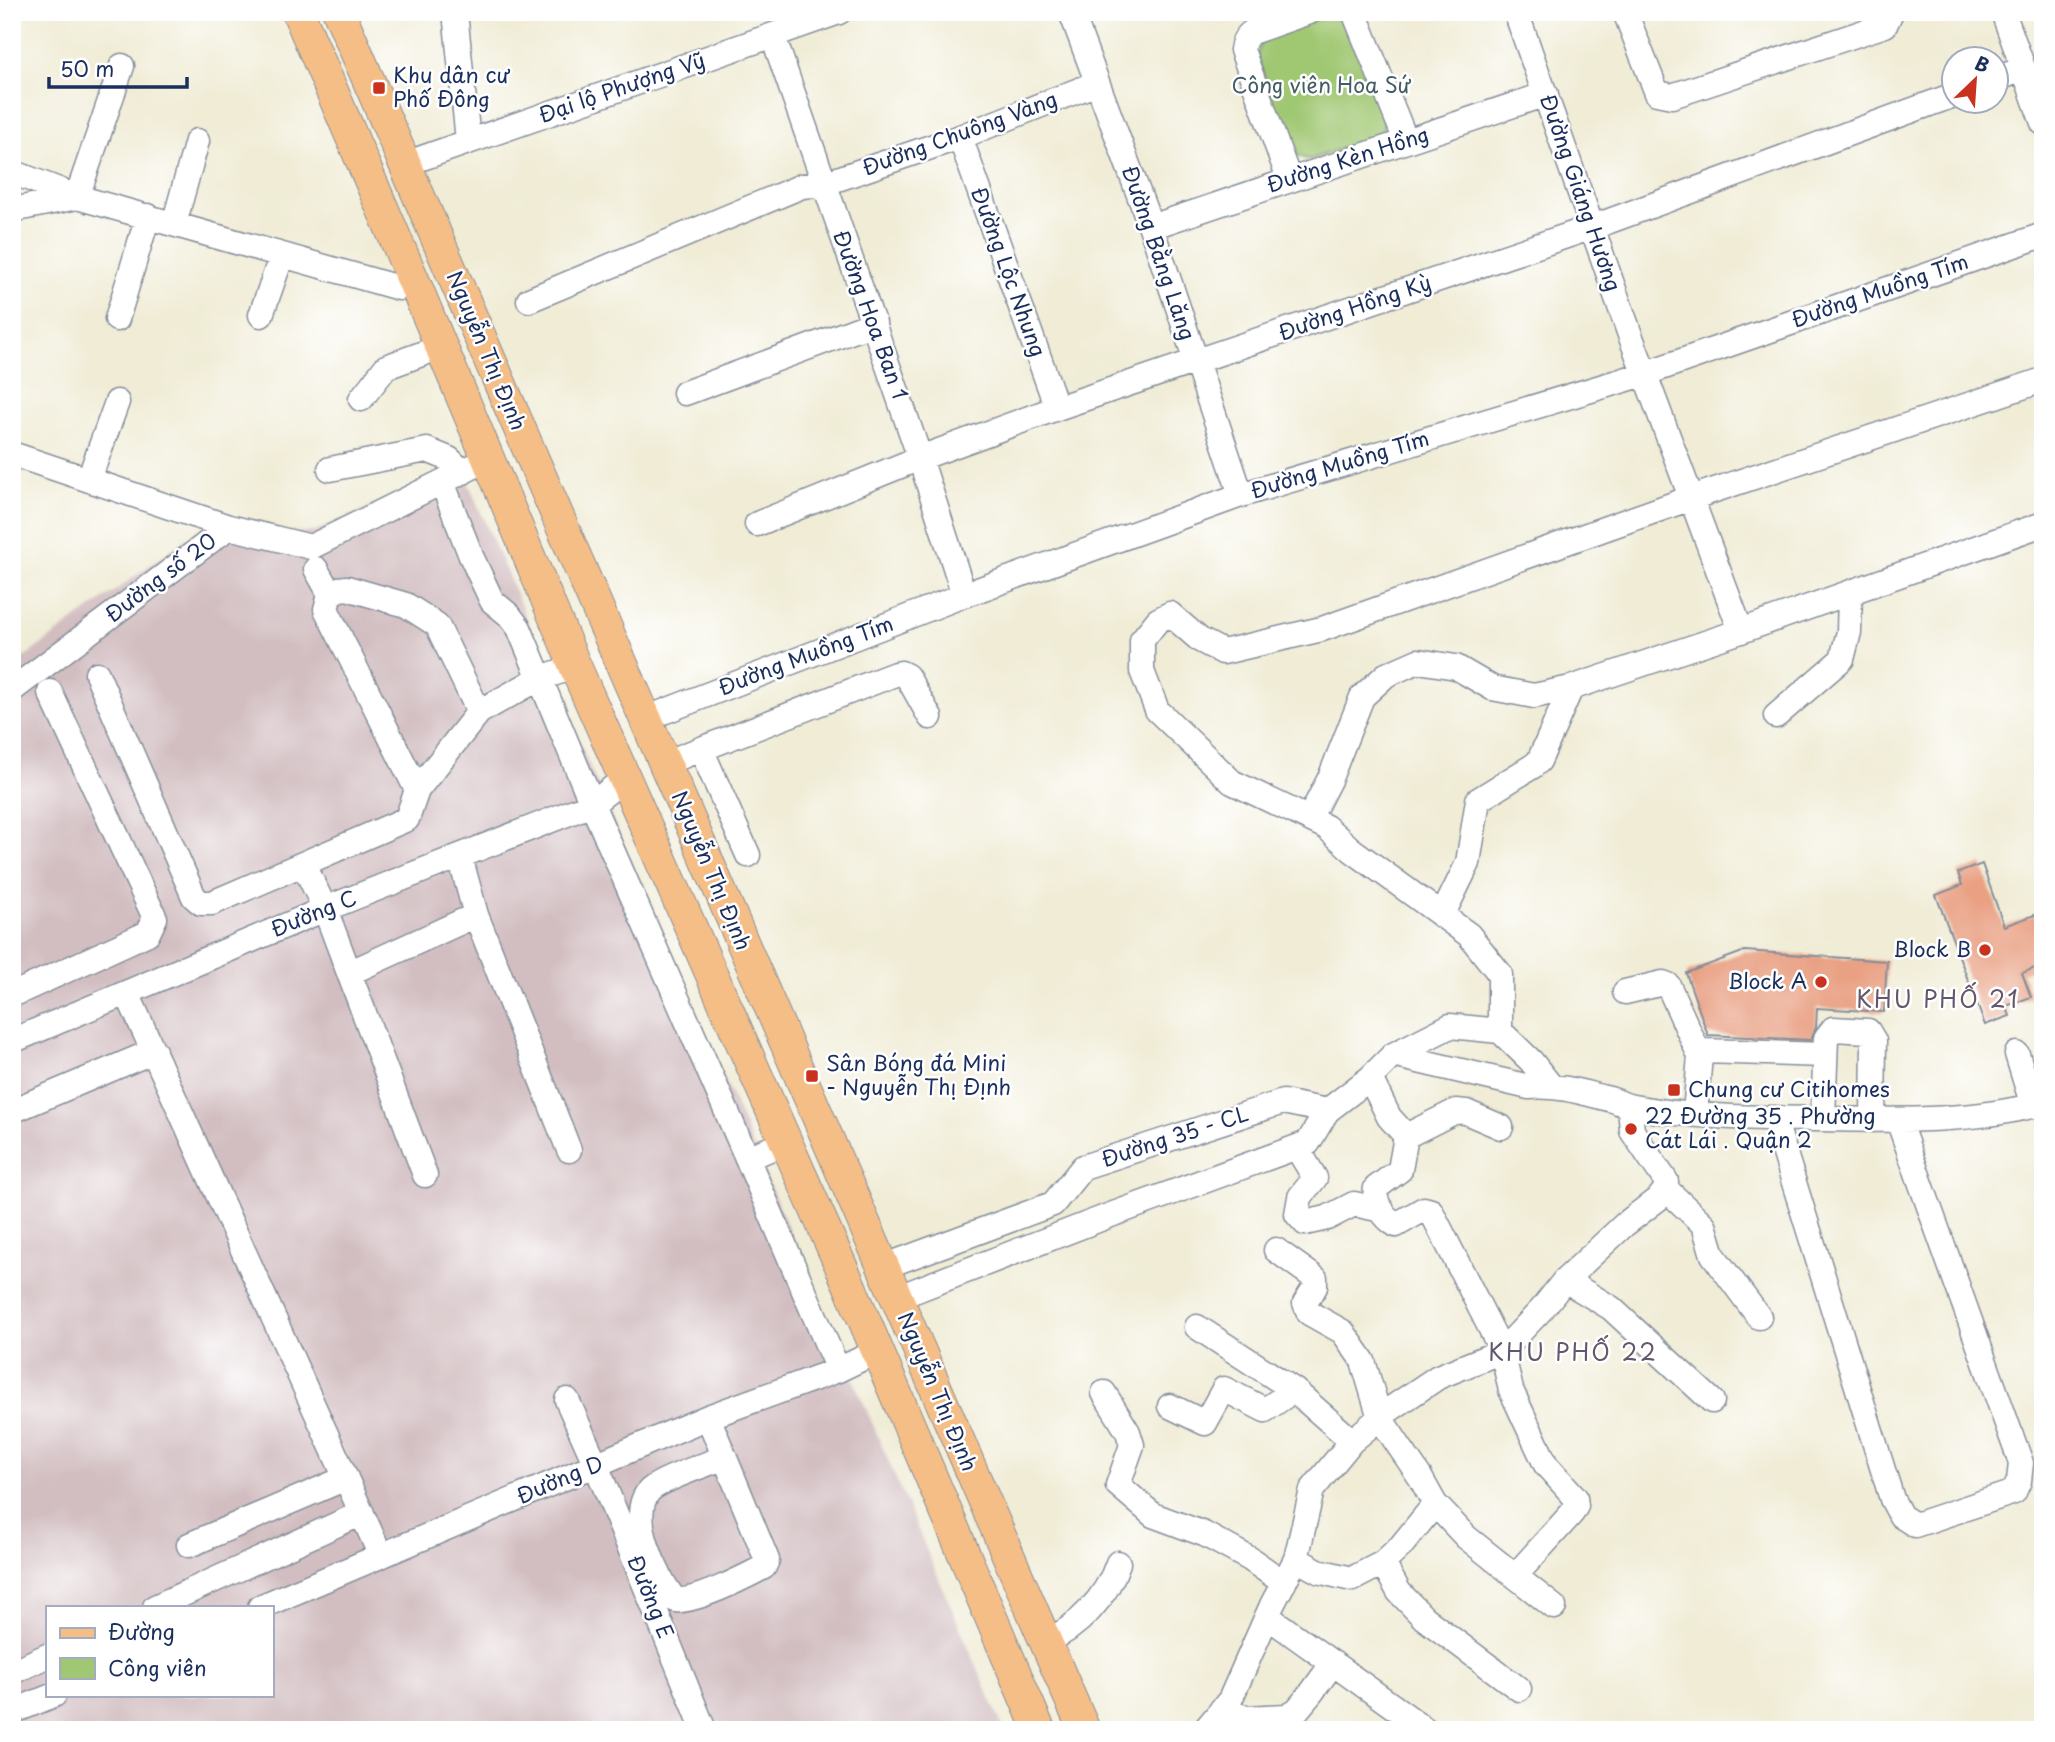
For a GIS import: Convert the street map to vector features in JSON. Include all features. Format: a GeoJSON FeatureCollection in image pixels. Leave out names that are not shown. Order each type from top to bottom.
{"type":"FeatureCollection","features":[{"type":"Feature","properties":{"kind":"main road","name":"Nguyễn Thị Định"},"geometry":{"type":"LineString","coordinates":[[280,12],[408,288],[468,470],[560,671],[618,730]]}},
{"type":"Feature","properties":{"kind":"main road","name":"Nguyễn Thị Định"},"geometry":{"type":"LineString","coordinates":[[298,12],[408,288],[468,470]]}},
{"type":"Feature","properties":{"kind":"main road","name":"Nguyễn Thị Định"},"geometry":{"type":"LineString","coordinates":[[318,12],[618,730],[629,781],[858,1277],[1039,1730]]}},
{"type":"Feature","properties":{"kind":"main road","name":"Nguyễn Thị Định"},"geometry":{"type":"LineString","coordinates":[[340,12],[405,164],[618,730],[629,781],[760,1153],[858,1277]]}},
{"type":"Feature","properties":{"kind":"main road","name":"Nguyễn Thị Định"},"geometry":{"type":"LineString","coordinates":[[629,781],[1063,1730]]}},
{"type":"Feature","properties":{"kind":"main road","name":"Nguyễn Thị Định"},"geometry":{"type":"LineString","coordinates":[[871,1309],[850,1364],[1020,1730]]}},
{"type":"Feature","properties":{"kind":"main road","name":"Nguyễn Thị Định"},"geometry":{"type":"LineString","coordinates":[[871,1309],[1045,1642],[1084,1730]]}},
{"type":"Feature","properties":{"kind":"street"},"geometry":{"type":"LineString","coordinates":[[455,12],[467,141]]}},
{"type":"Feature","properties":{"kind":"street","name":"Đại lộ Phượng Vỹ"},"geometry":{"type":"LineString","coordinates":[[405,164],[839,12]]}},
{"type":"Feature","properties":{"kind":"street","name":"Đường Bằng Lăng"},"geometry":{"type":"LineString","coordinates":[[1071,12],[1151,227],[1241,495]]}},
{"type":"Feature","properties":{"kind":"street"},"geometry":{"type":"LineString","coordinates":[[1289,179],[1242,51],[1243,43],[1252,32],[1310,12]]}},
{"type":"Feature","properties":{"kind":"street"},"geometry":{"type":"LineString","coordinates":[[1354,12],[1406,141]]}},
{"type":"Feature","properties":{"kind":"street","name":"Đường Giáng Hương"},"geometry":{"type":"LineString","coordinates":[[1516,12],[1644,373],[1741,631]]}},
{"type":"Feature","properties":{"kind":"street"},"geometry":{"type":"LineString","coordinates":[[1625,12],[1657,93],[1672,96],[1885,25],[1891,12]]}},
{"type":"Feature","properties":{"kind":"street"},"geometry":{"type":"LineString","coordinates":[[2003,12],[2043,123]]}},
{"type":"Feature","properties":{"kind":"street","name":"Đường Hoa Ban 1"},"geometry":{"type":"LineString","coordinates":[[773,36],[874,323],[964,595]]}},
{"type":"Feature","properties":{"kind":"street"},"geometry":{"type":"LineString","coordinates":[[77,197],[122,66]]}},
{"type":"Feature","properties":{"kind":"street"},"geometry":{"type":"LineString","coordinates":[[2010,74],[2023,69]]}},
{"type":"Feature","properties":{"kind":"street","name":"Đường Chuông Vàng"},"geometry":{"type":"LineString","coordinates":[[529,300],[802,186],[823,184],[960,137],[1097,83]]}},
{"type":"Feature","properties":{"kind":"street","name":"Đường Kèn Hồng"},"geometry":{"type":"LineString","coordinates":[[1151,227],[1546,94]]}},
{"type":"Feature","properties":{"kind":"street","name":"Đường Hồng Kỳ"},"geometry":{"type":"LineString","coordinates":[[757,524],[920,458],[1057,408],[1593,227],[1940,100]]}},
{"type":"Feature","properties":{"kind":"street","name":"Đường Lộc Nhung"},"geometry":{"type":"LineString","coordinates":[[960,137],[1057,408]]}},
{"type":"Feature","properties":{"kind":"street"},"geometry":{"type":"LineString","coordinates":[[174,224],[197,141]]}},
{"type":"Feature","properties":{"kind":"street"},"geometry":{"type":"LineString","coordinates":[[12,172],[77,197],[408,288]]}},
{"type":"Feature","properties":{"kind":"street"},"geometry":{"type":"LineString","coordinates":[[12,210],[77,197]]}},
{"type":"Feature","properties":{"kind":"street"},"geometry":{"type":"LineString","coordinates":[[117,319],[148,216]]}},
{"type":"Feature","properties":{"kind":"street","name":"Đường Muồng Tím"},"geometry":{"type":"LineString","coordinates":[[618,730],[964,595],[1241,495],[1644,373],[2043,235]]}},
{"type":"Feature","properties":{"kind":"street"},"geometry":{"type":"LineString","coordinates":[[261,315],[282,255]]}},
{"type":"Feature","properties":{"kind":"street"},"geometry":{"type":"LineString","coordinates":[[685,393],[874,323]]}},
{"type":"Feature","properties":{"kind":"street"},"geometry":{"type":"LineString","coordinates":[[361,399],[386,367],[427,352]]}},
{"type":"Feature","properties":{"kind":"street"},"geometry":{"type":"LineString","coordinates":[[1500,1031],[1500,974],[1469,935],[1326,827],[1232,782],[1157,710],[1142,671],[1142,640],[1158,620],[1170,614],[1200,640],[1223,652],[1322,629],[1691,498],[2043,380]]}},
{"type":"Feature","properties":{"kind":"street"},"geometry":{"type":"LineString","coordinates":[[89,479],[117,402]]}},
{"type":"Feature","properties":{"kind":"street"},"geometry":{"type":"LineString","coordinates":[[331,469],[427,450],[449,458],[468,470]]}},
{"type":"Feature","properties":{"kind":"street"},"geometry":{"type":"LineString","coordinates":[[12,454],[229,527]]}},
{"type":"Feature","properties":{"kind":"street","name":"Đường số 20"},"geometry":{"type":"LineString","coordinates":[[12,690],[229,527],[311,547],[468,470]]}},
{"type":"Feature","properties":{"kind":"street"},"geometry":{"type":"LineString","coordinates":[[1308,819],[1330,778],[1362,697],[1386,675],[1418,661],[1456,667],[1492,688],[1534,696],[1571,688],[2043,524]]}},
{"type":"Feature","properties":{"kind":"street"},"geometry":{"type":"LineString","coordinates":[[316,569],[330,594],[326,609],[417,790]]}},
{"type":"Feature","properties":{"kind":"street"},"geometry":{"type":"LineString","coordinates":[[330,594],[347,588],[406,605],[437,625],[479,712]]}},
{"type":"Feature","properties":{"kind":"street"},"geometry":{"type":"LineString","coordinates":[[1776,716],[1842,659],[1849,632],[1850,593]]}},
{"type":"Feature","properties":{"kind":"street"},"geometry":{"type":"LineString","coordinates":[[97,674],[194,897],[201,903],[212,903],[407,819],[417,790],[479,712],[560,671],[629,781]]}},
{"type":"Feature","properties":{"kind":"street","name":"Đường C"},"geometry":{"type":"LineString","coordinates":[[12,1041],[325,909],[460,857],[701,749],[895,674],[907,676],[930,717]]}},
{"type":"Feature","properties":{"kind":"street"},"geometry":{"type":"LineString","coordinates":[[1443,916],[1468,863],[1476,804],[1482,796],[1539,761],[1571,688]]}},
{"type":"Feature","properties":{"kind":"street"},"geometry":{"type":"LineString","coordinates":[[12,995],[148,933],[155,923],[50,692]]}},
{"type":"Feature","properties":{"kind":"street"},"geometry":{"type":"LineString","coordinates":[[701,749],[748,855]]}},
{"type":"Feature","properties":{"kind":"street"},"geometry":{"type":"LineString","coordinates":[[460,857],[477,915],[569,1150]]}},
{"type":"Feature","properties":{"kind":"street"},"geometry":{"type":"LineString","coordinates":[[304,865],[325,909],[425,1175]]}},
{"type":"Feature","properties":{"kind":"street"},"geometry":{"type":"LineString","coordinates":[[349,973],[477,915]]}},
{"type":"Feature","properties":{"kind":"street"},"geometry":{"type":"LineString","coordinates":[[1625,992],[1663,983],[1668,985],[1700,1056],[1695,1113]]}},
{"type":"Feature","properties":{"kind":"street"},"geometry":{"type":"LineString","coordinates":[[127,993],[381,1556]]}},
{"type":"Feature","properties":{"kind":"street"},"geometry":{"type":"LineString","coordinates":[[871,1309],[1108,1216],[1308,1143],[1327,1111],[1370,1078],[1394,1055],[1450,1026],[1500,1031],[1531,1061],[1550,1085]]}},
{"type":"Feature","properties":{"kind":"street"},"geometry":{"type":"LineString","coordinates":[[1823,1119],[1826,1038],[1833,1029],[1868,1031],[1874,1041],[1872,1119]]}},
{"type":"Feature","properties":{"kind":"street"},"geometry":{"type":"LineString","coordinates":[[12,1111],[154,1051]]}},
{"type":"Feature","properties":{"kind":"street"},"geometry":{"type":"LineString","coordinates":[[1700,1056],[1704,1051],[1825,1055]]}},
{"type":"Feature","properties":{"kind":"street"},"geometry":{"type":"LineString","coordinates":[[1394,1055],[1529,1087],[1550,1085],[1617,1101],[1630,1107],[1774,1118],[1925,1120],[2012,1112],[2038,1105],[2017,1054]]}},
{"type":"Feature","properties":{"kind":"street"},"geometry":{"type":"LineString","coordinates":[[1370,1078],[1390,1117],[1406,1136]]}},
{"type":"Feature","properties":{"kind":"street","name":"Đường 35 - CL"},"geometry":{"type":"LineString","coordinates":[[858,1277],[1053,1204],[1083,1167],[1283,1102],[1327,1111]]}},
{"type":"Feature","properties":{"kind":"street"},"geometry":{"type":"LineString","coordinates":[[1205,1730],[1230,1700],[1267,1616],[1296,1559],[1312,1490],[1352,1440],[1438,1377],[1502,1351],[1565,1280],[1666,1189],[1666,1181],[1632,1131],[1630,1107]]}},
{"type":"Feature","properties":{"kind":"street"},"geometry":{"type":"LineString","coordinates":[[1406,1136],[1456,1111],[1466,1112],[1501,1127]]}},
{"type":"Feature","properties":{"kind":"street"},"geometry":{"type":"LineString","coordinates":[[1774,1118],[1892,1499],[1901,1516],[1914,1525],[2014,1492],[2020,1480],[2021,1463],[1898,1120]]}},
{"type":"Feature","properties":{"kind":"street"},"geometry":{"type":"LineString","coordinates":[[1406,1136],[1400,1170],[1376,1188],[1376,1201],[1396,1225],[1424,1209],[1431,1211],[1502,1351],[1511,1390],[1546,1465],[1575,1497],[1576,1506],[1515,1576]]}},
{"type":"Feature","properties":{"kind":"street"},"geometry":{"type":"LineString","coordinates":[[1297,1147],[1315,1178],[1300,1197],[1297,1214],[1305,1223],[1327,1218],[1354,1204],[1382,1210]]}},
{"type":"Feature","properties":{"kind":"street"},"geometry":{"type":"LineString","coordinates":[[760,1153],[850,1364]]}},
{"type":"Feature","properties":{"kind":"street"},"geometry":{"type":"LineString","coordinates":[[1666,1189],[1704,1225],[1713,1255],[1759,1317]]}},
{"type":"Feature","properties":{"kind":"street"},"geometry":{"type":"LineString","coordinates":[[1276,1250],[1315,1278],[1315,1287],[1305,1303],[1310,1313],[1343,1332],[1363,1361],[1380,1418],[1435,1504],[1466,1537],[1554,1607]]}},
{"type":"Feature","properties":{"kind":"street"},"geometry":{"type":"LineString","coordinates":[[1565,1280],[1611,1308],[1712,1401]]}},
{"type":"Feature","properties":{"kind":"street"},"geometry":{"type":"LineString","coordinates":[[1197,1327],[1294,1390],[1352,1440]]}},
{"type":"Feature","properties":{"kind":"street","name":"Đường D"},"geometry":{"type":"LineString","coordinates":[[262,1606],[708,1417],[850,1364]]}},
{"type":"Feature","properties":{"kind":"street"},"geometry":{"type":"LineString","coordinates":[[1170,1406],[1205,1423],[1224,1389],[1265,1410],[1294,1390]]}},
{"type":"Feature","properties":{"kind":"street"},"geometry":{"type":"LineString","coordinates":[[1104,1393],[1128,1432],[1132,1445],[1118,1485],[1153,1515],[1204,1534],[1250,1559],[1284,1583]]}},
{"type":"Feature","properties":{"kind":"street","name":"Đường E"},"geometry":{"type":"LineString","coordinates":[[567,1400],[704,1730]]}},
{"type":"Feature","properties":{"kind":"street"},"geometry":{"type":"LineString","coordinates":[[708,1417],[725,1457],[767,1560],[764,1567],[746,1576],[708,1592],[681,1601],[675,1600],[668,1591],[645,1541],[640,1519],[642,1506],[652,1489],[725,1457]]}},
{"type":"Feature","properties":{"kind":"street"},"geometry":{"type":"LineString","coordinates":[[189,1545],[346,1478]]}},
{"type":"Feature","properties":{"kind":"street"},"geometry":{"type":"LineString","coordinates":[[1296,1559],[1318,1571],[1352,1579],[1383,1563],[1401,1546],[1435,1504]]}},
{"type":"Feature","properties":{"kind":"street"},"geometry":{"type":"LineString","coordinates":[[157,1606],[362,1513]]}},
{"type":"Feature","properties":{"kind":"street"},"geometry":{"type":"LineString","coordinates":[[1045,1642],[1061,1635],[1080,1621],[1107,1588],[1118,1563]]}},
{"type":"Feature","properties":{"kind":"street"},"geometry":{"type":"LineString","coordinates":[[1383,1563],[1399,1592],[1424,1618],[1519,1689]]}},
{"type":"Feature","properties":{"kind":"street"},"geometry":{"type":"LineString","coordinates":[[1267,1616],[1426,1730]]}},
{"type":"Feature","properties":{"kind":"street"},"geometry":{"type":"LineString","coordinates":[[12,1672],[46,1656]]}},
{"type":"Feature","properties":{"kind":"street"},"geometry":{"type":"LineString","coordinates":[[1222,1709],[1247,1718],[1286,1716],[1297,1710],[1305,1701],[1333,1663]]}},
{"type":"Feature","properties":{"kind":"street"},"geometry":{"type":"LineString","coordinates":[[12,1712],[52,1696]]}},
{"type":"Feature","properties":{"kind":"shaded area"},"geometry":{"type":"Polygon","coordinates":[[[461,466],[1004,1730],[12,1730],[12,666],[219,515],[290,533],[314,532],[461,466]]]}},
{"type":"Feature","properties":{"kind":"green space","name":"Công viên Hoa Sứ"},"geometry":{"type":"Polygon","coordinates":[[[1333,14],[1345,17],[1386,117],[1382,132],[1377,137],[1309,160],[1293,154],[1290,149],[1257,55],[1263,38],[1333,14]]]}},
{"type":"Feature","properties":{"kind":"building","name":"Block B"},"geometry":{"type":"Polygon","coordinates":[[[1982,864],[2004,926],[2043,912],[2043,965],[2022,973],[2031,997],[2006,1006],[2010,1016],[1985,1025],[1936,895],[1962,885],[1958,873],[1982,864]]]}},
{"type":"Feature","properties":{"kind":"building"},"geometry":{"type":"Polygon","coordinates":[[[1745,951],[1887,961],[1884,1012],[1817,1008],[1816,1027],[1811,1040],[1708,1035],[1686,973],[1745,951]]]}},
{"type":"Feature","properties":{"kind":"place","name":"Khu dân cư Phố Đông"},"geometry":{"type":"Point","coordinates":[379,88]}},
{"type":"Feature","properties":{"kind":"place","name":"Block B"},"geometry":{"type":"Point","coordinates":[1985,950]}},
{"type":"Feature","properties":{"kind":"place","name":"Block A"},"geometry":{"type":"Point","coordinates":[1821,982]}},
{"type":"Feature","properties":{"kind":"place","name":"Sân Bóng đá Mini - Nguyễn Thị Định"},"geometry":{"type":"Point","coordinates":[812,1076]}},
{"type":"Feature","properties":{"kind":"place","name":"Chung cư Citihomes"},"geometry":{"type":"Point","coordinates":[1674,1090]}},
{"type":"Feature","properties":{"kind":"place","name":"22 Đường 35 . Phường Cát Lái . Quận 2"},"geometry":{"type":"Point","coordinates":[1631,1129]}},
{"type":"Feature","properties":{"kind":"district","name":"KHU PHỐ 21"},"geometry":{"type":"Point","coordinates":[1938,1000]}},
{"type":"Feature","properties":{"kind":"district","name":"KHU PHỐ 22"},"geometry":{"type":"Point","coordinates":[1573,1353]}}]}
